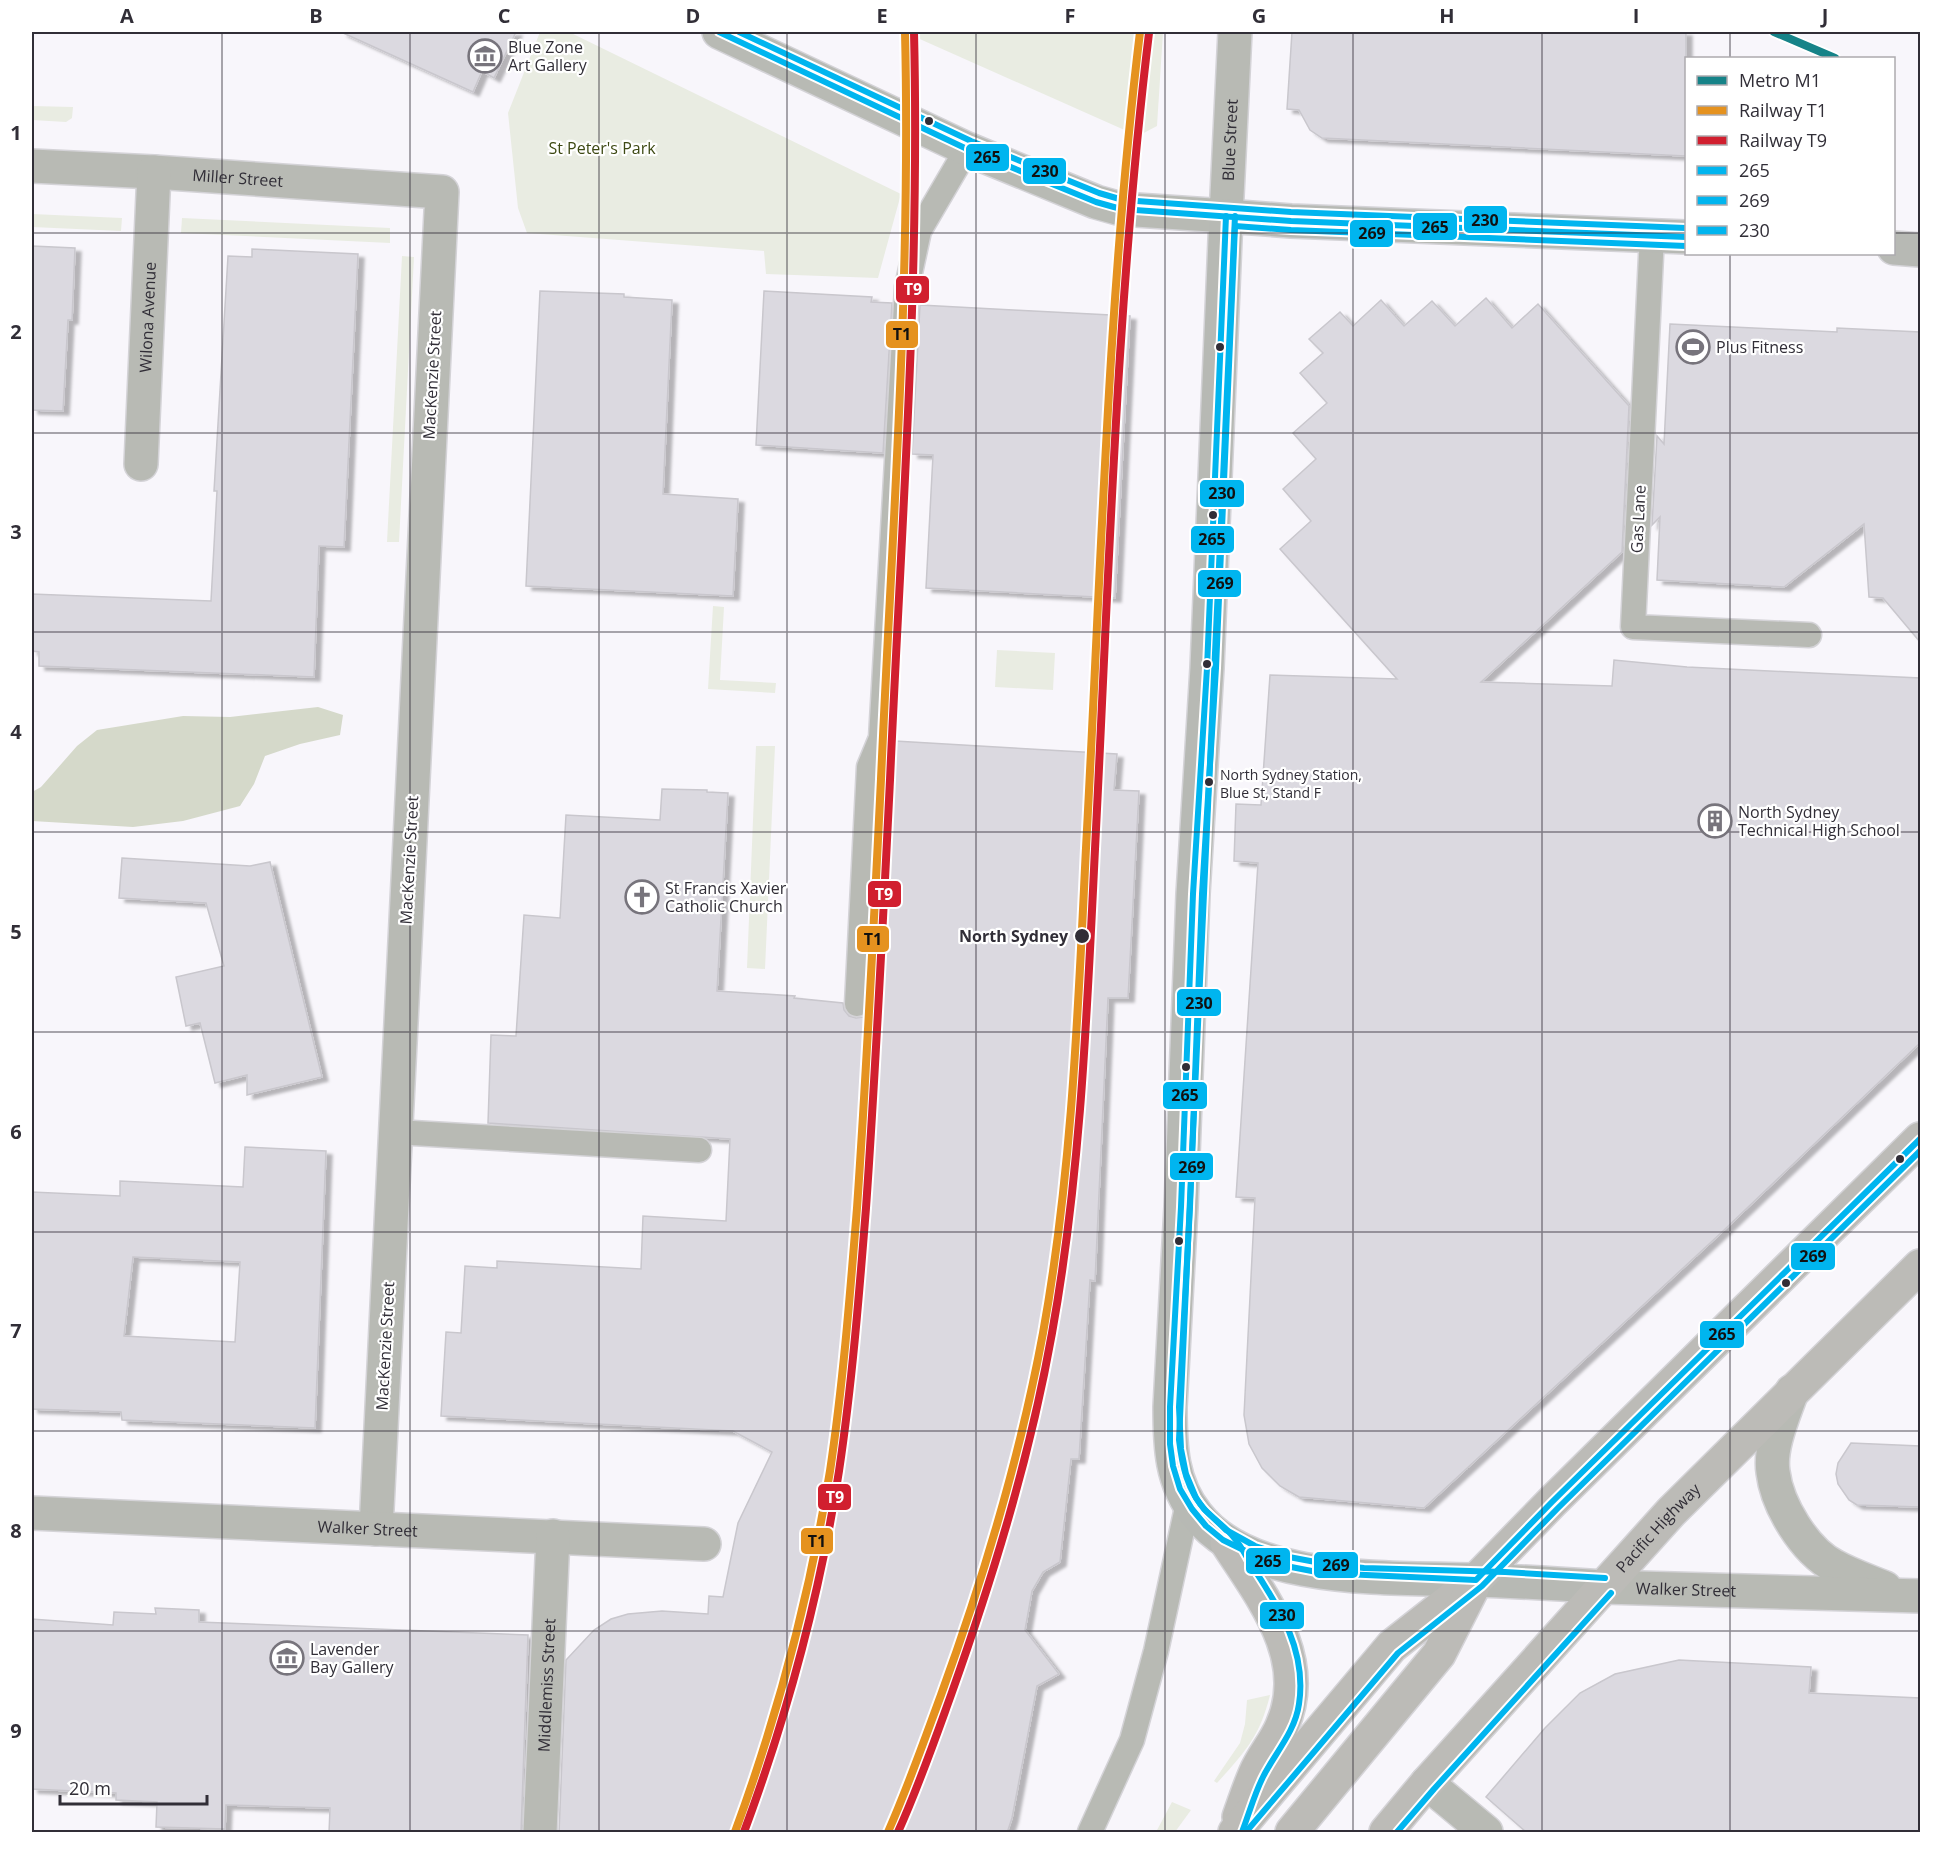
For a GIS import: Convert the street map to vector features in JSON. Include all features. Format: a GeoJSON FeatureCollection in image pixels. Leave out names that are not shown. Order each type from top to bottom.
{"type":"FeatureCollection","features":[{"type":"Feature","properties":{"kind":"main road"},"geometry":{"type":"LineString","coordinates":[[1226,216],[1291,221],[1685,237]]}},
{"type":"Feature","properties":{"kind":"main road","name":"Blue Street"},"geometry":{"type":"LineString","coordinates":[[1188,1503],[1173,1466],[1170,1407],[1181,1207],[1193,894],[1207,668],[1226,216]]}},
{"type":"Feature","properties":{"kind":"main road"},"geometry":{"type":"LineString","coordinates":[[1895,248],[1920,250]]}},
{"type":"Feature","properties":{"kind":"main road"},"geometry":{"type":"LineString","coordinates":[[1234,1833],[1392,1646],[1476,1580],[1920,1139]]}},
{"type":"Feature","properties":{"kind":"main road","name":"Pacific Highway"},"geometry":{"type":"LineString","coordinates":[[1386,1833],[1427,1783],[1671,1512],[1920,1266]]}},
{"type":"Feature","properties":{"kind":"main road","name":"Walker Street"},"geometry":{"type":"LineString","coordinates":[[1188,1503],[1197,1516],[1227,1543],[1256,1557],[1285,1566],[1310,1571],[1398,1577],[1604,1587]]}},
{"type":"Feature","properties":{"kind":"main road"},"geometry":{"type":"LineString","coordinates":[[1227,1543],[1268,1606],[1280,1629],[1287,1649],[1292,1687],[1290,1706],[1282,1726],[1256,1772],[1234,1833]]}},
{"type":"Feature","properties":{"kind":"main road"},"geometry":{"type":"LineString","coordinates":[[1292,1833],[1439,1654],[1476,1580]]}},
{"type":"Feature","properties":{"kind":"street"},"geometry":{"type":"LineString","coordinates":[[719,32],[967,149],[1096,202],[1121,209],[1226,216]]}},
{"type":"Feature","properties":{"kind":"street","name":"Blue Street"},"geometry":{"type":"LineString","coordinates":[[1226,216],[1235,32]]}},
{"type":"Feature","properties":{"kind":"street","name":"Miller Street"},"geometry":{"type":"LineString","coordinates":[[32,166],[442,192]]}},
{"type":"Feature","properties":{"kind":"street","name":"Wilona Avenue"},"geometry":{"type":"LineString","coordinates":[[141,464],[154,172]]}},
{"type":"Feature","properties":{"kind":"street","name":"MacKenzie Street"},"geometry":{"type":"LineString","coordinates":[[376,1529],[442,192]]}},
{"type":"Feature","properties":{"kind":"street"},"geometry":{"type":"LineString","coordinates":[[1792,1391],[1776,1439],[1772,1471],[1784,1510],[1804,1541],[1832,1566],[1910,1595]]}},
{"type":"Feature","properties":{"kind":"street","name":"Walker Street"},"geometry":{"type":"LineString","coordinates":[[32,1513],[704,1544]]}},
{"type":"Feature","properties":{"kind":"street","name":"Middlemiss Street"},"geometry":{"type":"LineString","coordinates":[[540,1833],[553,1536]]}},
{"type":"Feature","properties":{"kind":"street","name":"Walker Street"},"geometry":{"type":"LineString","coordinates":[[1604,1587],[1910,1595]]}},
{"type":"Feature","properties":{"kind":"street"},"geometry":{"type":"LineString","coordinates":[[1427,1783],[1486,1833]]}},
{"type":"Feature","properties":{"kind":"lane"},"geometry":{"type":"LineString","coordinates":[[857,1004],[869,767],[881,738],[907,287],[919,231],[967,149]]}},
{"type":"Feature","properties":{"kind":"lane","name":"Gas Lane"},"geometry":{"type":"LineString","coordinates":[[1652,235],[1633,627],[1809,635]]}},
{"type":"Feature","properties":{"kind":"lane"},"geometry":{"type":"LineString","coordinates":[[396,1132],[699,1150]]}},
{"type":"Feature","properties":{"kind":"lane"},"geometry":{"type":"LineString","coordinates":[[1090,1833],[1132,1740],[1156,1652],[1188,1503]]}},
{"type":"Feature","properties":{"kind":"green space","name":"St Peter's Park"},"geometry":{"type":"Polygon","coordinates":[[[540,32],[569,32],[901,194],[878,278],[766,274],[764,251],[527,233],[518,208],[508,113],[540,32]]]}},
{"type":"Feature","properties":{"kind":"green space"},"geometry":{"type":"Polygon","coordinates":[[[904,32],[1163,32],[1157,126],[1138,136],[904,32]]]}},
{"type":"Feature","properties":{"kind":"green space"},"geometry":{"type":"Polygon","coordinates":[[[32,106],[73,107],[72,118],[66,122],[32,120],[32,106]]]}},
{"type":"Feature","properties":{"kind":"green space"},"geometry":{"type":"Polygon","coordinates":[[[32,214],[122,218],[121,231],[32,227],[32,214]]]}},
{"type":"Feature","properties":{"kind":"green space"},"geometry":{"type":"Polygon","coordinates":[[[182,218],[390,228],[390,243],[181,233],[182,218]]]}},
{"type":"Feature","properties":{"kind":"green space"},"geometry":{"type":"Polygon","coordinates":[[[402,256],[414,257],[399,542],[387,542],[402,256]]]}},
{"type":"Feature","properties":{"kind":"green space"},"geometry":{"type":"Polygon","coordinates":[[[713,606],[724,607],[720,680],[776,683],[775,693],[708,689],[713,606]]]}},
{"type":"Feature","properties":{"kind":"green space"},"geometry":{"type":"Polygon","coordinates":[[[997,650],[1055,653],[1053,690],[995,687],[997,650]]]}},
{"type":"Feature","properties":{"kind":"green space"},"geometry":{"type":"Polygon","coordinates":[[[756,746],[775,746],[765,969],[747,968],[756,746]]]}},
{"type":"Feature","properties":{"kind":"green space"},"geometry":{"type":"Polygon","coordinates":[[[1270,1695],[1261,1722],[1250,1743],[1217,1783],[1214,1781],[1240,1743],[1245,1724],[1247,1700],[1270,1695]]]}},
{"type":"Feature","properties":{"kind":"green space"},"geometry":{"type":"Polygon","coordinates":[[[1172,1802],[1191,1810],[1175,1832],[1156,1832],[1172,1802]]]}},
{"type":"Feature","properties":{"kind":"shaded area"},"geometry":{"type":"Polygon","coordinates":[[[318,707],[343,715],[340,735],[300,744],[265,756],[254,784],[240,806],[183,821],[133,827],[32,821],[32,792],[41,787],[77,746],[97,730],[183,716],[230,717],[318,707]]]}},
{"type":"Feature","properties":{"kind":"building"},"geometry":{"type":"Polygon","coordinates":[[[341,32],[516,32],[494,78],[482,71],[473,92],[341,32]]]}},
{"type":"Feature","properties":{"kind":"building"},"geometry":{"type":"Polygon","coordinates":[[[1292,32],[1686,32],[1685,156],[1322,138],[1310,130],[1299,110],[1287,109],[1292,32]]]}},
{"type":"Feature","properties":{"kind":"building"},"geometry":{"type":"Polygon","coordinates":[[[32,246],[75,248],[72,320],[68,320],[63,411],[32,410],[32,246]]]}},
{"type":"Feature","properties":{"kind":"building"},"geometry":{"type":"Polygon","coordinates":[[[252,249],[358,254],[344,547],[319,546],[314,677],[39,666],[39,652],[32,651],[32,594],[211,601],[217,491],[214,491],[228,256],[252,257],[252,249]]]}},
{"type":"Feature","properties":{"kind":"building"},"geometry":{"type":"Polygon","coordinates":[[[540,291],[624,294],[624,297],[672,300],[663,494],[738,499],[733,596],[526,586],[540,291]]]}},
{"type":"Feature","properties":{"kind":"building"},"geometry":{"type":"Polygon","coordinates":[[[764,291],[872,297],[871,302],[892,303],[883,453],[756,445],[764,291]]]}},
{"type":"Feature","properties":{"kind":"building"},"geometry":{"type":"Polygon","coordinates":[[[1486,298],[1512,328],[1538,304],[1629,406],[1622,552],[1481,682],[1612,686],[1614,660],[1687,667],[1920,678],[1920,1043],[1722,1232],[1424,1508],[1299,1497],[1280,1486],[1262,1468],[1249,1444],[1244,1415],[1255,1198],[1236,1197],[1258,863],[1234,861],[1236,804],[1261,805],[1270,675],[1397,679],[1280,549],[1311,521],[1283,489],[1316,459],[1293,433],[1327,403],[1300,373],[1323,353],[1309,339],[1340,312],[1353,326],[1381,300],[1404,326],[1432,301],[1455,326],[1486,298]]]}},
{"type":"Feature","properties":{"kind":"building"},"geometry":{"type":"Polygon","coordinates":[[[920,305],[1130,316],[1115,598],[926,588],[933,455],[912,454],[920,305]]]}},
{"type":"Feature","properties":{"kind":"building"},"geometry":{"type":"Polygon","coordinates":[[[1670,324],[1837,332],[1837,328],[1920,332],[1920,642],[1883,598],[1869,597],[1864,524],[1784,587],[1657,580],[1660,517],[1652,525],[1657,436],[1664,444],[1670,324]]]}},
{"type":"Feature","properties":{"kind":"building"},"geometry":{"type":"Polygon","coordinates":[[[895,741],[1117,754],[1114,790],[1139,791],[1128,998],[1108,998],[1095,1281],[1090,1280],[1079,1459],[1071,1459],[1060,1562],[1043,1572],[1032,1591],[1025,1630],[1059,1674],[1037,1686],[1012,1818],[1007,1833],[559,1833],[566,1660],[594,1630],[611,1619],[628,1614],[662,1611],[708,1614],[709,1596],[723,1597],[738,1523],[772,1452],[733,1431],[441,1416],[446,1332],[461,1333],[465,1266],[497,1268],[497,1261],[641,1269],[643,1216],[726,1221],[730,1139],[488,1123],[491,1035],[516,1036],[524,915],[560,918],[566,815],[660,820],[662,789],[728,793],[717,991],[795,996],[794,998],[843,1003],[844,1010],[849,1016],[863,1017],[869,1012],[871,1006],[877,1006],[890,755],[895,741]]]}},
{"type":"Feature","properties":{"kind":"building"},"geometry":{"type":"Polygon","coordinates":[[[122,858],[250,866],[270,862],[322,1077],[247,1095],[247,1075],[215,1083],[200,1023],[186,1026],[176,977],[224,966],[206,903],[119,898],[122,858]]]}},
{"type":"Feature","properties":{"kind":"building"},"geometry":{"type":"Polygon","coordinates":[[[245,1147],[326,1151],[315,1428],[122,1420],[121,1412],[32,1409],[32,1192],[120,1196],[120,1181],[243,1187],[245,1147]],[[133,1257],[124,1336],[235,1342],[240,1262],[133,1257]]]}},
{"type":"Feature","properties":{"kind":"building"},"geometry":{"type":"Polygon","coordinates":[[[1851,1443],[1920,1446],[1920,1507],[1857,1505],[1849,1500],[1838,1484],[1836,1474],[1838,1463],[1851,1443]]]}},
{"type":"Feature","properties":{"kind":"building"},"geometry":{"type":"Polygon","coordinates":[[[155,1608],[199,1610],[199,1622],[528,1635],[521,1833],[329,1833],[330,1808],[226,1805],[225,1829],[156,1827],[157,1802],[116,1800],[116,1793],[32,1789],[32,1619],[113,1625],[114,1612],[156,1614],[155,1608]]]}},
{"type":"Feature","properties":{"kind":"building"},"geometry":{"type":"Polygon","coordinates":[[[1679,1660],[1811,1667],[1809,1693],[1920,1698],[1920,1833],[1527,1833],[1486,1797],[1545,1728],[1580,1693],[1615,1674],[1679,1660]]]}},
{"type":"Feature","properties":{"kind":"metro line","name":"M1"},"geometry":{"type":"LineString","coordinates":[[1774,32],[1833,57]]}},
{"type":"Feature","properties":{"kind":"rail line","name":"T1"},"geometry":{"type":"LineString","coordinates":[[735,1832],[779,1699],[813,1562],[830,1471],[846,1339],[867,1047],[899,406],[905,219],[905,32]]}},
{"type":"Feature","properties":{"kind":"rail line","name":"T9"},"geometry":{"type":"LineString","coordinates":[[744,1832],[788,1699],[812,1609],[839,1471],[855,1340],[876,1047],[908,406],[914,219],[914,32]]}},
{"type":"Feature","properties":{"kind":"rail line","name":"T1"},"geometry":{"type":"LineString","coordinates":[[888,1832],[916,1764],[957,1651],[1000,1516],[1034,1379],[1053,1273],[1067,1152],[1080,970],[1112,338],[1140,32]]}},
{"type":"Feature","properties":{"kind":"rail line","name":"T9"},"geometry":{"type":"LineString","coordinates":[[898,1832],[951,1695],[1009,1516],[1033,1425],[1062,1273],[1076,1152],[1089,970],[1121,339],[1149,33]]}},
{"type":"Feature","properties":{"kind":"transit line","name":"265"},"geometry":{"type":"LineString","coordinates":[[719,32],[967,149],[1096,202],[1121,209],[1291,221],[1685,237]]}},
{"type":"Feature","properties":{"kind":"transit line","name":"230"},"geometry":{"type":"LineString","coordinates":[[739,32],[971,141],[1099,193],[1123,200],[1291,212],[1685,228]]}},
{"type":"Feature","properties":{"kind":"transit line","name":"265"},"geometry":{"type":"LineString","coordinates":[[1226,216],[1207,668],[1193,894],[1181,1207],[1170,1407],[1170,1444],[1173,1466],[1180,1489],[1192,1509],[1206,1526],[1223,1540],[1264,1560],[1286,1566],[1322,1573],[1476,1580],[1920,1139]]}},
{"type":"Feature","properties":{"kind":"transit line","name":"230"},"geometry":{"type":"LineString","coordinates":[[1235,216],[1179,1440],[1184,1468],[1194,1495],[1206,1511],[1237,1542],[1272,1598],[1289,1631],[1299,1666],[1297,1714],[1289,1733],[1260,1784],[1242,1832]]}},
{"type":"Feature","properties":{"kind":"transit line","name":"269"},"geometry":{"type":"LineString","coordinates":[[1605,1578],[1505,1572],[1364,1568],[1289,1557],[1255,1546],[1226,1530],[1196,1498],[1186,1474],[1181,1449],[1179,1407],[1190,1207],[1202,894],[1216,668],[1235,226],[1685,246]]}},
{"type":"Feature","properties":{"kind":"transit line","name":"269"},"geometry":{"type":"LineString","coordinates":[[1246,1832],[1398,1653],[1482,1586],[1920,1151]]}},
{"type":"Feature","properties":{"kind":"transit line","name":"269"},"geometry":{"type":"LineString","coordinates":[[1397,1832],[1611,1593]]}},
{"type":"Feature","properties":{"kind":"place","name":"Blue Zone Art Gallery"},"geometry":{"type":"Point","coordinates":[485,56]}},
{"type":"Feature","properties":{"kind":"place","name":"Plus Fitness"},"geometry":{"type":"Point","coordinates":[1693,347]}},
{"type":"Feature","properties":{"kind":"place","name":"North Sydney Station, Blue St, Stand F"},"geometry":{"type":"Point","coordinates":[1209,782]}},
{"type":"Feature","properties":{"kind":"place","name":"North Sydney Technical High School"},"geometry":{"type":"Point","coordinates":[1715,821]}},
{"type":"Feature","properties":{"kind":"place","name":"St Francis Xavier Catholic Church"},"geometry":{"type":"Point","coordinates":[642,897]}},
{"type":"Feature","properties":{"kind":"place","name":"North Sydney"},"geometry":{"type":"Point","coordinates":[1082,936]}},
{"type":"Feature","properties":{"kind":"place","name":"Lavender Bay Gallery"},"geometry":{"type":"Point","coordinates":[287,1658]}}]}
